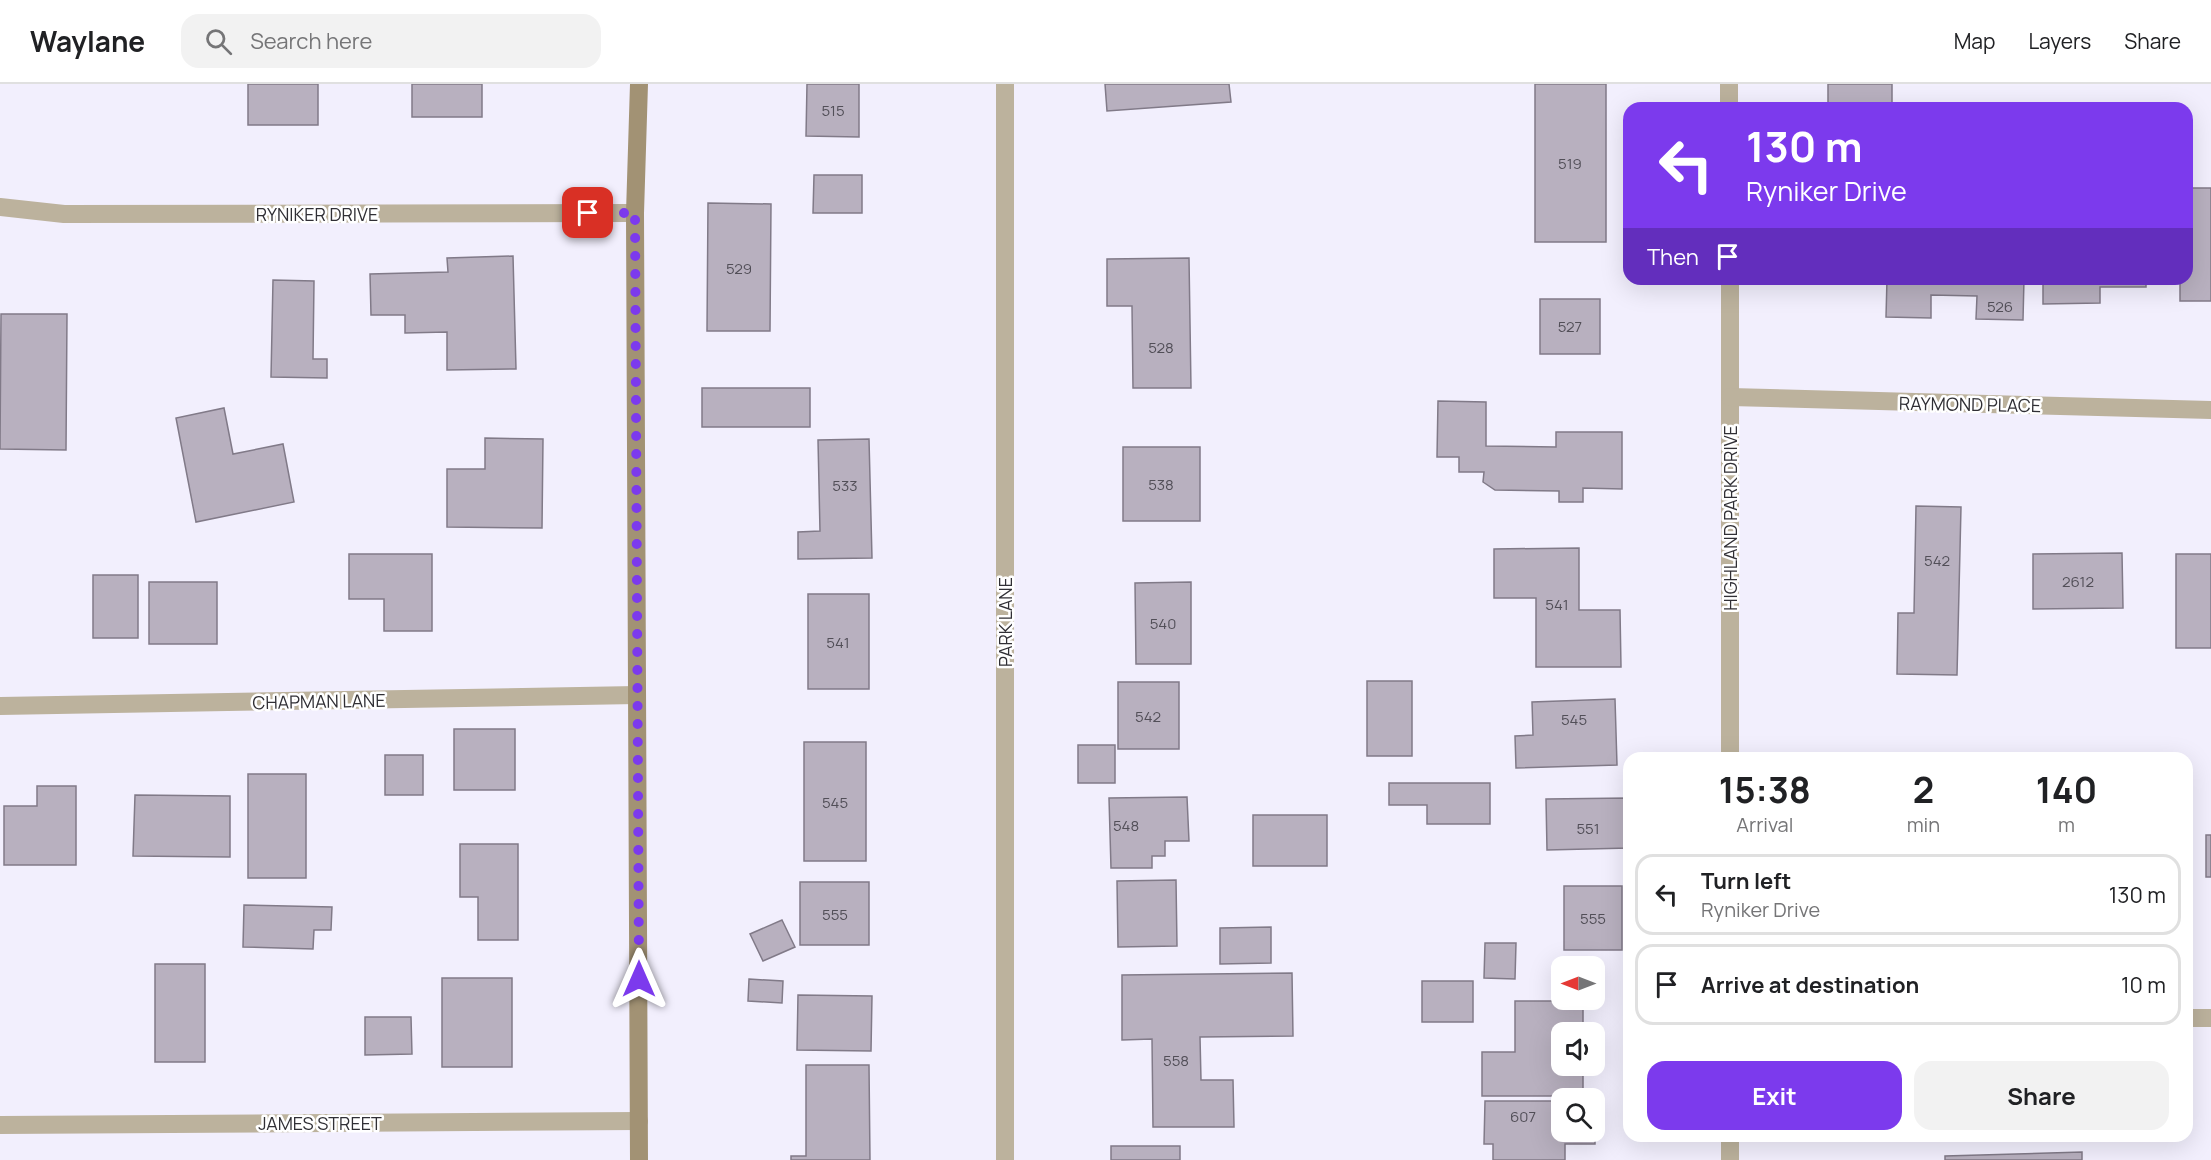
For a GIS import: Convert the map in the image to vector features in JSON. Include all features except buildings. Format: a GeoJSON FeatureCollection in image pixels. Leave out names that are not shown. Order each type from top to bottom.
{"type":"FeatureCollection","features":[{"type":"Feature","properties":{"kind":"main road"},"geometry":{"type":"LineString","coordinates":[[639,84],[635,213],[639,1160]]}},
{"type":"Feature","properties":{"kind":"street","name":"PARK LANE"},"geometry":{"type":"LineString","coordinates":[[1005,84],[1005,1160]]}},
{"type":"Feature","properties":{"kind":"street"},"geometry":{"type":"LineString","coordinates":[[1729,84],[1729,102]]}},
{"type":"Feature","properties":{"kind":"street","name":"RYNIKER DRIVE"},"geometry":{"type":"LineString","coordinates":[[0,207],[64,214],[635,213]]}},
{"type":"Feature","properties":{"kind":"street","name":"HIGHLAND PARK DRIVE"},"geometry":{"type":"LineString","coordinates":[[1730,285],[1730,752]]}},
{"type":"Feature","properties":{"kind":"street","name":"RAYMOND PLACE"},"geometry":{"type":"LineString","coordinates":[[1730,397],[2211,410]]}},
{"type":"Feature","properties":{"kind":"street","name":"CHAPMAN LANE"},"geometry":{"type":"LineString","coordinates":[[0,706],[637,695]]}},
{"type":"Feature","properties":{"kind":"street"},"geometry":{"type":"LineString","coordinates":[[2193,1018],[2211,1018]]}},
{"type":"Feature","properties":{"kind":"street","name":"JAMES STREET"},"geometry":{"type":"LineString","coordinates":[[0,1125],[639,1121]]}},
{"type":"Feature","properties":{"kind":"street"},"geometry":{"type":"LineString","coordinates":[[1730,1142],[1730,1160]]}},
{"type":"Feature","properties":{"kind":"route"},"geometry":{"type":"LineString","coordinates":[[588,213],[635,213],[639,979]]}}]}
